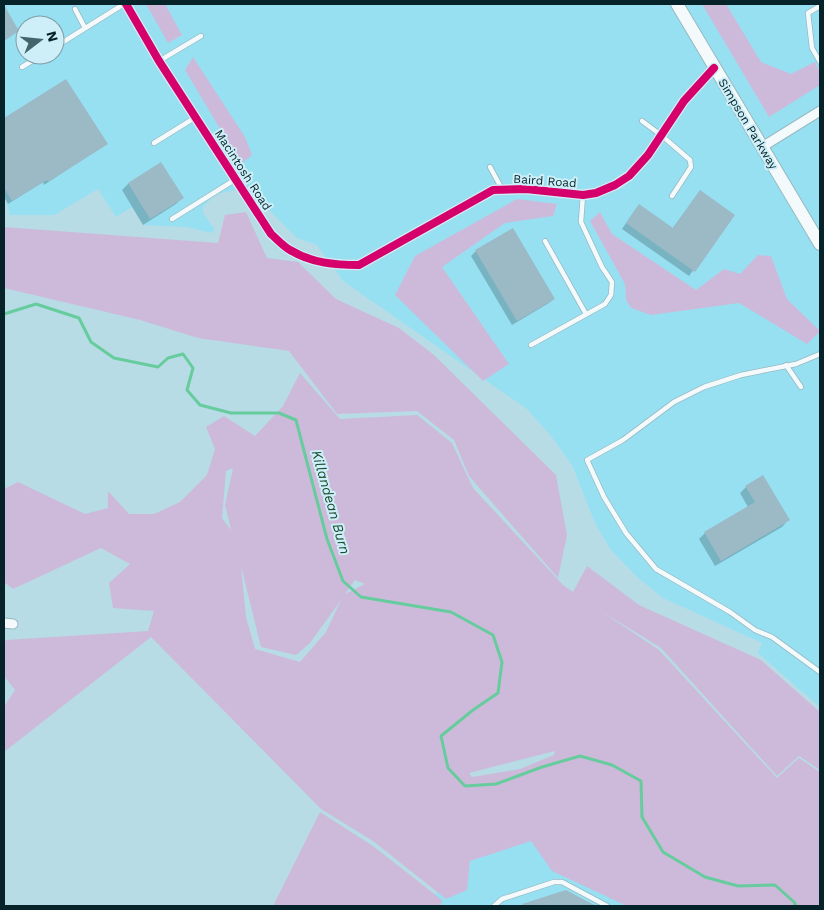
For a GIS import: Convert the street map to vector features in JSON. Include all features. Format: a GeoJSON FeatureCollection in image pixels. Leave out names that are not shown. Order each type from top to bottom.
{"type":"FeatureCollection","features":[{"type":"Feature","properties":{"kind":"main road","name":"Simpson Parkway"},"geometry":{"type":"LineString","coordinates":[[677,4],[820,244]]}},
{"type":"Feature","properties":{"kind":"street","name":"Macintosh Road"},"geometry":{"type":"LineString","coordinates":[[125,4],[159,61],[271,234],[289,250],[311,259],[336,265],[359,265],[393,247]]}},
{"type":"Feature","properties":{"kind":"street","name":"Baird Road"},"geometry":{"type":"LineString","coordinates":[[393,247],[493,190],[502,189],[582,195],[615,185],[629,176],[648,155],[684,101],[714,68]]}},
{"type":"Feature","properties":{"kind":"street"},"geometry":{"type":"LineString","coordinates":[[762,147],[820,111]]}},
{"type":"Feature","properties":{"kind":"lane"},"geometry":{"type":"LineString","coordinates":[[65,41],[125,4]]}},
{"type":"Feature","properties":{"kind":"lane"},"geometry":{"type":"LineString","coordinates":[[820,6],[808,13],[812,48],[820,62]]}},
{"type":"Feature","properties":{"kind":"lane"},"geometry":{"type":"LineString","coordinates":[[75,9],[85,28]]}},
{"type":"Feature","properties":{"kind":"lane"},"geometry":{"type":"LineString","coordinates":[[159,61],[201,36]]}},
{"type":"Feature","properties":{"kind":"lane"},"geometry":{"type":"LineString","coordinates":[[154,143],[196,117]]}},
{"type":"Feature","properties":{"kind":"lane"},"geometry":{"type":"LineString","coordinates":[[642,121],[690,160],[691,167],[672,196]]}},
{"type":"Feature","properties":{"kind":"lane"},"geometry":{"type":"LineString","coordinates":[[490,167],[502,189]]}},
{"type":"Feature","properties":{"kind":"lane"},"geometry":{"type":"LineString","coordinates":[[172,219],[236,179]]}},
{"type":"Feature","properties":{"kind":"lane"},"geometry":{"type":"LineString","coordinates":[[531,345],[605,304],[611,295],[612,282],[602,267],[581,222],[582,195]]}},
{"type":"Feature","properties":{"kind":"lane"},"geometry":{"type":"LineString","coordinates":[[545,241],[586,314]]}},
{"type":"Feature","properties":{"kind":"lane"},"geometry":{"type":"LineString","coordinates":[[820,354],[786,366],[741,375],[704,387],[674,402],[623,440],[587,460],[604,497],[626,533],[656,569],[730,612],[756,630],[772,637],[820,672]]}},
{"type":"Feature","properties":{"kind":"lane"},"geometry":{"type":"LineString","coordinates":[[786,366],[801,387]]}},
{"type":"Feature","properties":{"kind":"lane"},"geometry":{"type":"LineString","coordinates":[[494,906],[502,899],[554,882],[562,882],[606,906]]}},
{"type":"Feature","properties":{"kind":"shaded area"},"geometry":{"type":"Polygon","coordinates":[[[4,4],[820,4],[820,707],[758,653],[762,643],[663,598],[637,577],[611,550],[595,523],[572,465],[551,436],[527,409],[343,281],[317,245],[297,238],[269,210],[254,186],[221,193],[212,198],[203,207],[203,213],[215,230],[211,233],[187,227],[143,225],[132,207],[116,217],[98,189],[54,215],[10,215],[4,193],[4,4]]]}},
{"type":"Feature","properties":{"kind":"shaded area"},"geometry":{"type":"Polygon","coordinates":[[[146,4],[165,4],[182,35],[168,43],[146,4]]]}},
{"type":"Feature","properties":{"kind":"shaded area"},"geometry":{"type":"Polygon","coordinates":[[[702,4],[726,4],[761,62],[791,74],[815,62],[820,72],[820,85],[769,117],[702,4]]]}},
{"type":"Feature","properties":{"kind":"shaded area"},"geometry":{"type":"Polygon","coordinates":[[[193,57],[245,137],[252,155],[241,164],[185,70],[193,57]]]}},
{"type":"Feature","properties":{"kind":"shaded area"},"geometry":{"type":"Polygon","coordinates":[[[517,199],[557,204],[553,216],[505,223],[442,267],[509,364],[483,381],[395,295],[415,256],[517,199]]]}},
{"type":"Feature","properties":{"kind":"shaded area"},"geometry":{"type":"Polygon","coordinates":[[[246,212],[267,258],[298,262],[336,299],[399,328],[434,355],[556,475],[567,535],[558,578],[469,476],[454,440],[417,411],[337,414],[289,351],[198,338],[140,320],[4,288],[4,227],[218,243],[225,215],[246,212]]]}},
{"type":"Feature","properties":{"kind":"shaded area"},"geometry":{"type":"Polygon","coordinates":[[[600,212],[612,234],[696,290],[724,269],[740,274],[758,255],[771,256],[787,299],[820,331],[807,344],[739,303],[651,315],[631,308],[626,300],[625,284],[590,221],[600,212]]]}},
{"type":"Feature","properties":{"kind":"shaded area"},"geometry":{"type":"Polygon","coordinates":[[[300,373],[340,419],[417,415],[452,443],[473,488],[563,585],[573,592],[587,566],[639,605],[761,660],[820,712],[820,770],[799,756],[777,776],[661,648],[601,611],[659,650],[777,778],[799,758],[820,772],[820,906],[627,906],[552,871],[531,841],[470,861],[467,890],[446,899],[373,841],[321,809],[151,637],[4,752],[4,707],[15,690],[4,676],[4,644],[6,640],[148,631],[154,611],[113,608],[109,583],[130,564],[101,548],[13,589],[4,582],[4,489],[18,482],[85,514],[108,508],[108,491],[129,514],[154,514],[180,502],[207,475],[215,449],[206,427],[224,416],[255,436],[283,406],[300,373]],[[233,468],[226,471],[222,518],[231,530],[225,505],[233,468]],[[241,566],[246,617],[255,649],[300,662],[326,632],[341,600],[310,643],[296,655],[261,647],[241,566]],[[355,580],[345,594],[365,584],[355,580]],[[555,751],[469,773],[472,777],[520,769],[554,755],[555,751]]]}},
{"type":"Feature","properties":{"kind":"shaded area"},"geometry":{"type":"Polygon","coordinates":[[[320,812],[373,846],[442,900],[441,906],[273,906],[320,812]]]}},
{"type":"Feature","properties":{"kind":"shaded area"},"geometry":{"type":"Polygon","coordinates":[[[564,814],[694,906],[430,906],[431,899],[494,831],[564,814]]]}},
{"type":"Feature","properties":{"kind":"building"},"geometry":{"type":"Polygon","coordinates":[[[4,5],[15,24],[15,34],[4,41],[4,5]]]}},
{"type":"Feature","properties":{"kind":"building"},"geometry":{"type":"Polygon","coordinates":[[[66,79],[108,144],[48,182],[47,180],[12,201],[4,188],[4,118],[66,79]]]}},
{"type":"Feature","properties":{"kind":"building"},"geometry":{"type":"Polygon","coordinates":[[[161,162],[184,198],[150,219],[128,183],[161,162]]]}},
{"type":"Feature","properties":{"kind":"building"},"geometry":{"type":"Polygon","coordinates":[[[700,190],[735,215],[695,272],[626,223],[639,204],[673,228],[700,190]]]}},
{"type":"Feature","properties":{"kind":"building"},"geometry":{"type":"Polygon","coordinates":[[[513,228],[555,299],[517,321],[475,250],[513,228]]]}},
{"type":"Feature","properties":{"kind":"building"},"geometry":{"type":"Polygon","coordinates":[[[763,475],[790,520],[721,561],[704,532],[755,502],[745,486],[763,475]]]}},
{"type":"Feature","properties":{"kind":"building"},"geometry":{"type":"Polygon","coordinates":[[[566,890],[596,906],[523,906],[522,904],[566,890]]]}},
{"type":"Feature","properties":{"kind":"waterway","name":"Killandean Burn"},"geometry":{"type":"LineString","coordinates":[[4,314],[36,304],[79,318],[91,342],[114,358],[158,367],[168,358],[183,354],[193,368],[187,390],[200,405],[231,413],[279,413],[296,420],[327,539],[343,581],[361,597],[451,612],[493,635],[502,662],[498,693],[441,736],[448,768],[465,786],[496,784],[542,767],[580,756],[612,765],[641,781],[642,817],[663,852],[705,877],[738,886],[775,885],[796,906]]}},
{"type":"Feature","properties":{"kind":"cycle path"},"geometry":{"type":"LineString","coordinates":[[126,4],[159,61],[271,234],[285,247],[306,258],[332,264],[359,265],[493,190],[526,189],[583,195],[596,193],[615,185],[629,176],[648,155],[684,101],[714,68]]}}]}
